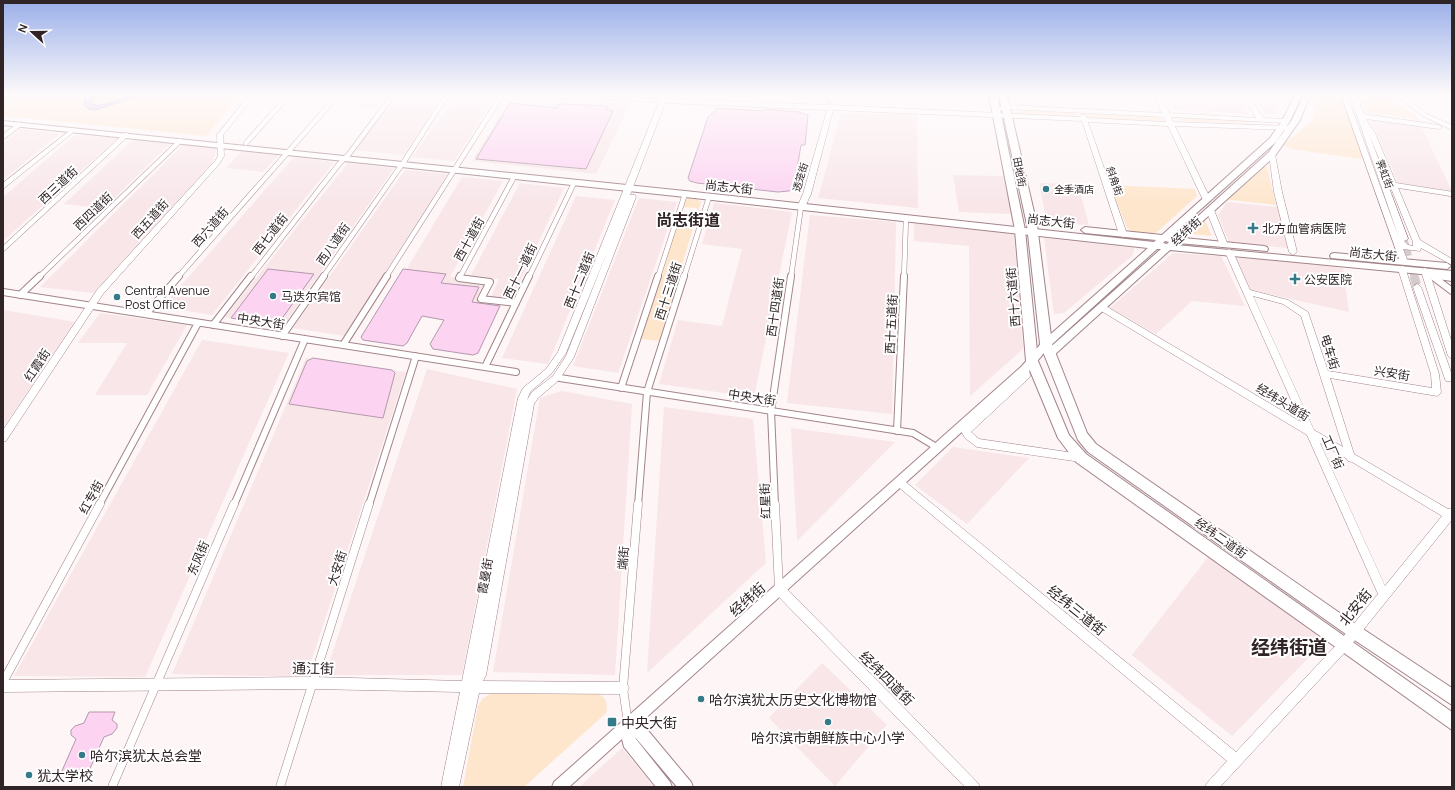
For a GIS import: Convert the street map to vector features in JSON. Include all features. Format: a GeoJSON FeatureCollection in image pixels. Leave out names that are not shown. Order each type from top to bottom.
{"type":"FeatureCollection","features":[{"type":"Feature","properties":{"kind":"highway","name":"田地街"},"geometry":{"type":"LineString","coordinates":[[1001,132],[1019,227]]}},
{"type":"Feature","properties":{"kind":"highway","name":"田地街"},"geometry":{"type":"LineString","coordinates":[[1012,132],[1032,228]]}},
{"type":"Feature","properties":{"kind":"highway","name":"西十六道街"},"geometry":{"type":"LineString","coordinates":[[1019,227],[1029,365]]}},
{"type":"Feature","properties":{"kind":"highway"},"geometry":{"type":"LineString","coordinates":[[1032,228],[1047,349]]}},
{"type":"Feature","properties":{"kind":"highway","name":"经纬二道街"},"geometry":{"type":"LineString","coordinates":[[1047,349],[1082,436],[1092,448],[1354,632],[1449,695]]}},
{"type":"Feature","properties":{"kind":"highway","name":"经纬二道街"},"geometry":{"type":"LineString","coordinates":[[1029,365],[1064,438],[1081,458],[1452,722]]}},
{"type":"Feature","properties":{"kind":"main road"},"geometry":{"type":"LineString","coordinates":[[3,187],[71,132]]}},
{"type":"Feature","properties":{"kind":"main road","name":"尚志大街"},"geometry":{"type":"LineString","coordinates":[[93,132],[180,141],[246,143],[290,151]]}},
{"type":"Feature","properties":{"kind":"main road","name":"尚志大街"},"geometry":{"type":"LineString","coordinates":[[119,132],[1019,227]]}},
{"type":"Feature","properties":{"kind":"main road","name":"西五道街"},"geometry":{"type":"LineString","coordinates":[[91,306],[100,292],[218,162],[220,135],[223,132]]}},
{"type":"Feature","properties":{"kind":"main road"},"geometry":{"type":"LineString","coordinates":[[633,186],[654,132]]}},
{"type":"Feature","properties":{"kind":"main road","name":"透笼街"},"geometry":{"type":"LineString","coordinates":[[802,204],[823,132]]}},
{"type":"Feature","properties":{"kind":"main road","name":"斜角街"},"geometry":{"type":"LineString","coordinates":[[1088,132],[1123,234]]}},
{"type":"Feature","properties":{"kind":"main road"},"geometry":{"type":"LineString","coordinates":[[1174,132],[1207,200]]}},
{"type":"Feature","properties":{"kind":"main road","name":"经纬街"},"geometry":{"type":"LineString","coordinates":[[559,787],[938,448],[1047,349],[1162,238],[1207,200],[1281,132]]}},
{"type":"Feature","properties":{"kind":"main road","name":"经纬街"},"geometry":{"type":"LineString","coordinates":[[1047,349],[1101,307],[1272,154],[1283,132]]}},
{"type":"Feature","properties":{"kind":"main road","name":"霁虹街"},"geometry":{"type":"LineString","coordinates":[[1359,132],[1401,239]]}},
{"type":"Feature","properties":{"kind":"main road","name":"霁虹街"},"geometry":{"type":"LineString","coordinates":[[1365,132],[1401,239],[1403,265],[1435,374]]}},
{"type":"Feature","properties":{"kind":"main road","name":"霁虹街"},"geometry":{"type":"LineString","coordinates":[[1371,132],[1417,242]]}},
{"type":"Feature","properties":{"kind":"main road"},"geometry":{"type":"LineString","coordinates":[[1272,154],[1278,192],[1294,252]]}},
{"type":"Feature","properties":{"kind":"main road","name":"尚志大街"},"geometry":{"type":"LineString","coordinates":[[456,168],[514,177],[574,183],[633,186],[709,197],[802,204],[906,218],[1123,234],[1162,238],[1227,248],[1403,265],[1451,263]]}},
{"type":"Feature","properties":{"kind":"main road","name":"西十二道街"},"geometry":{"type":"LineString","coordinates":[[543,376],[553,366],[562,353],[633,186]]}},
{"type":"Feature","properties":{"kind":"main road","name":"西十二道街"},"geometry":{"type":"LineString","coordinates":[[558,378],[570,357],[633,186]]}},
{"type":"Feature","properties":{"kind":"main road","name":"工厂街"},"geometry":{"type":"LineString","coordinates":[[1210,210],[1384,595]]}},
{"type":"Feature","properties":{"kind":"main road","name":"尚志大街"},"geometry":{"type":"LineString","coordinates":[[1032,228],[1169,247],[1227,248],[1294,252],[1403,265],[1428,273],[1452,274]]}},
{"type":"Feature","properties":{"kind":"main road"},"geometry":{"type":"LineString","coordinates":[[1401,239],[1406,247],[1417,249],[1417,242]]}},
{"type":"Feature","properties":{"kind":"main road"},"geometry":{"type":"LineString","coordinates":[[1417,242],[1451,263]]}},
{"type":"Feature","properties":{"kind":"main road"},"geometry":{"type":"LineString","coordinates":[[1428,273],[1452,356]]}},
{"type":"Feature","properties":{"kind":"main road"},"geometry":{"type":"LineString","coordinates":[[1417,287],[1450,379]]}},
{"type":"Feature","properties":{"kind":"main road","name":"电车街"},"geometry":{"type":"LineString","coordinates":[[1248,292],[1282,300],[1295,305],[1305,314],[1351,458]]}},
{"type":"Feature","properties":{"kind":"main road","name":"红霞街"},"geometry":{"type":"LineString","coordinates":[[3,438],[91,306]]}},
{"type":"Feature","properties":{"kind":"main road","name":"经纬头道街"},"geometry":{"type":"LineString","coordinates":[[1101,307],[1311,432],[1351,458],[1451,515]]}},
{"type":"Feature","properties":{"kind":"main road"},"geometry":{"type":"LineString","coordinates":[[1029,365],[1026,376],[966,431],[968,435],[977,442],[1081,458]]}},
{"type":"Feature","properties":{"kind":"main road","name":"兴安街"},"geometry":{"type":"LineString","coordinates":[[1325,374],[1437,392],[1435,374]]}},
{"type":"Feature","properties":{"kind":"main road"},"geometry":{"type":"LineString","coordinates":[[1435,374],[1450,379]]}},
{"type":"Feature","properties":{"kind":"main road","name":"霞曼街"},"geometry":{"type":"LineString","coordinates":[[453,787],[523,398],[526,390],[543,376]]}},
{"type":"Feature","properties":{"kind":"main road","name":"霞曼街"},"geometry":{"type":"LineString","coordinates":[[447,787],[470,687],[480,675],[530,403],[535,395],[558,378]]}},
{"type":"Feature","properties":{"kind":"main road","name":"经纬三道街"},"geometry":{"type":"LineString","coordinates":[[899,482],[1236,760]]}},
{"type":"Feature","properties":{"kind":"main road","name":"北安街"},"geometry":{"type":"LineString","coordinates":[[1211,787],[1344,645],[1451,515]]}},
{"type":"Feature","properties":{"kind":"main road","name":"经纬四道街"},"geometry":{"type":"LineString","coordinates":[[779,589],[974,787]]}},
{"type":"Feature","properties":{"kind":"main road","name":"通江街"},"geometry":{"type":"LineString","coordinates":[[3,686],[313,683],[470,687],[623,688]]}},
{"type":"Feature","properties":{"kind":"main road"},"geometry":{"type":"LineString","coordinates":[[628,725],[629,742],[665,787]]}},
{"type":"Feature","properties":{"kind":"main road"},"geometry":{"type":"LineString","coordinates":[[628,725],[640,732],[686,787]]}},
{"type":"Feature","properties":{"kind":"street"},"geometry":{"type":"LineString","coordinates":[[246,143],[256,132]]}},
{"type":"Feature","properties":{"kind":"street","name":"西六道街"},"geometry":{"type":"LineString","coordinates":[[146,314],[306,132]]}},
{"type":"Feature","properties":{"kind":"street","name":"西七道街"},"geometry":{"type":"LineString","coordinates":[[213,325],[265,256],[365,132]]}},
{"type":"Feature","properties":{"kind":"street","name":"西八道街"},"geometry":{"type":"LineString","coordinates":[[282,336],[423,132]]}},
{"type":"Feature","properties":{"kind":"street"},"geometry":{"type":"LineString","coordinates":[[343,345],[479,132]]}},
{"type":"Feature","properties":{"kind":"street","name":"西三道街"},"geometry":{"type":"LineString","coordinates":[[3,249],[126,135]]}},
{"type":"Feature","properties":{"kind":"street","name":"西四道街"},"geometry":{"type":"LineString","coordinates":[[20,295],[180,141]]}},
{"type":"Feature","properties":{"kind":"street","name":"西十道街"},"geometry":{"type":"LineString","coordinates":[[514,177],[459,278],[490,282],[482,299],[516,303]]}},
{"type":"Feature","properties":{"kind":"street","name":"西十一道街"},"geometry":{"type":"LineString","coordinates":[[485,367],[574,183]]}},
{"type":"Feature","properties":{"kind":"street"},"geometry":{"type":"LineString","coordinates":[[1394,185],[1452,194]]}},
{"type":"Feature","properties":{"kind":"street"},"geometry":{"type":"LineString","coordinates":[[621,388],[685,194]]}},
{"type":"Feature","properties":{"kind":"street","name":"西十三道街"},"geometry":{"type":"LineString","coordinates":[[647,392],[709,197]]}},
{"type":"Feature","properties":{"kind":"street","name":"西十四道街"},"geometry":{"type":"LineString","coordinates":[[771,411],[802,204]]}},
{"type":"Feature","properties":{"kind":"street","name":"西十五道街"},"geometry":{"type":"LineString","coordinates":[[897,431],[906,218]]}},
{"type":"Feature","properties":{"kind":"street"},"geometry":{"type":"LineString","coordinates":[[1428,273],[1452,291]]}},
{"type":"Feature","properties":{"kind":"street","name":"尚志大街"},"geometry":{"type":"LineString","coordinates":[[1428,273],[1452,278]]}},
{"type":"Feature","properties":{"kind":"street","name":"中央大街"},"geometry":{"type":"LineString","coordinates":[[3,292],[516,372]]}},
{"type":"Feature","properties":{"kind":"street","name":"红专街"},"geometry":{"type":"LineString","coordinates":[[3,682],[198,323]]}},
{"type":"Feature","properties":{"kind":"street","name":"东风街"},"geometry":{"type":"LineString","coordinates":[[112,787],[155,684],[305,339]]}},
{"type":"Feature","properties":{"kind":"street","name":"大安街"},"geometry":{"type":"LineString","coordinates":[[280,787],[416,356]]}},
{"type":"Feature","properties":{"kind":"street","name":"中央大街"},"geometry":{"type":"LineString","coordinates":[[558,378],[913,433],[938,448]]}},
{"type":"Feature","properties":{"kind":"street","name":"端街"},"geometry":{"type":"LineString","coordinates":[[628,725],[623,688],[647,392]]}},
{"type":"Feature","properties":{"kind":"street","name":"红星街"},"geometry":{"type":"LineString","coordinates":[[771,411],[779,589]]}},
{"type":"Feature","properties":{"kind":"shaded area"},"geometry":{"type":"Polygon","coordinates":[[[18,132],[43,132],[59,134],[3,180],[3,144],[18,132]]]}},
{"type":"Feature","properties":{"kind":"shaded area"},"geometry":{"type":"Polygon","coordinates":[[[164,132],[209,132],[206,136],[164,132]]]}},
{"type":"Feature","properties":{"kind":"shaded area"},"geometry":{"type":"Polygon","coordinates":[[[368,132],[419,132],[404,155],[354,150],[368,132]]]}},
{"type":"Feature","properties":{"kind":"shaded area"},"geometry":{"type":"Polygon","coordinates":[[[430,132],[473,132],[454,161],[412,157],[430,132]]]}},
{"type":"Feature","properties":{"kind":"shaded area"},"geometry":{"type":"Polygon","coordinates":[[[490,132],[616,132],[596,174],[472,161],[490,132]]]}},
{"type":"Feature","properties":{"kind":"shaded area"},"geometry":{"type":"Polygon","coordinates":[[[836,132],[917,132],[918,208],[818,198],[836,132]]]}},
{"type":"Feature","properties":{"kind":"shaded area"},"geometry":{"type":"Polygon","coordinates":[[[1299,132],[1355,132],[1364,158],[1361,159],[1291,149],[1283,145],[1299,132]]]}},
{"type":"Feature","properties":{"kind":"shaded area"},"geometry":{"type":"Polygon","coordinates":[[[1376,132],[1424,132],[1452,191],[1398,183],[1376,132]]]}},
{"type":"Feature","properties":{"kind":"shaded area"},"geometry":{"type":"Polygon","coordinates":[[[75,135],[118,138],[3,241],[3,197],[75,135]]]}},
{"type":"Feature","properties":{"kind":"shaded area"},"geometry":{"type":"Polygon","coordinates":[[[135,138],[172,142],[104,208],[64,204],[135,138]]]}},
{"type":"Feature","properties":{"kind":"shaded area"},"geometry":{"type":"Polygon","coordinates":[[[184,144],[217,148],[212,164],[94,293],[40,287],[184,144]]]}},
{"type":"Feature","properties":{"kind":"shaded area"},"geometry":{"type":"Polygon","coordinates":[[[243,150],[280,154],[263,172],[226,168],[243,150]]]}},
{"type":"Feature","properties":{"kind":"shaded area"},"geometry":{"type":"Polygon","coordinates":[[[294,157],[334,162],[212,315],[162,307],[294,157]]]}},
{"type":"Feature","properties":{"kind":"shaded area"},"geometry":{"type":"Polygon","coordinates":[[[348,163],[394,168],[284,325],[225,317],[348,163]]]}},
{"type":"Feature","properties":{"kind":"shaded area"},"geometry":{"type":"Polygon","coordinates":[[[1262,166],[1267,167],[1276,205],[1232,200],[1221,201],[1262,166]]]}},
{"type":"Feature","properties":{"kind":"shaded area"},"geometry":{"type":"Polygon","coordinates":[[[405,170],[448,174],[345,336],[293,328],[405,170]]]}},
{"type":"Feature","properties":{"kind":"shaded area"},"geometry":{"type":"Polygon","coordinates":[[[953,175],[1003,176],[1012,214],[959,212],[953,175]]]}},
{"type":"Feature","properties":{"kind":"shaded area"},"geometry":{"type":"Polygon","coordinates":[[[462,177],[503,181],[450,277],[489,282],[463,332],[450,318],[422,314],[366,337],[462,177]]]}},
{"type":"Feature","properties":{"kind":"shaded area"},"geometry":{"type":"Polygon","coordinates":[[[520,183],[564,188],[511,300],[491,297],[499,279],[471,275],[520,183]]]}},
{"type":"Feature","properties":{"kind":"shaded area"},"geometry":{"type":"Polygon","coordinates":[[[1039,183],[1078,184],[1089,225],[1047,222],[1039,183]]]}},
{"type":"Feature","properties":{"kind":"shaded area"},"geometry":{"type":"Polygon","coordinates":[[[1110,185],[1195,189],[1197,196],[1157,232],[1142,234],[1127,228],[1110,185]]]}},
{"type":"Feature","properties":{"kind":"shaded area"},"geometry":{"type":"Polygon","coordinates":[[[576,196],[615,200],[548,364],[502,358],[576,196]]]}},
{"type":"Feature","properties":{"kind":"shaded area"},"geometry":{"type":"Polygon","coordinates":[[[639,198],[677,202],[618,373],[573,366],[639,198]]]}},
{"type":"Feature","properties":{"kind":"shaded area"},"geometry":{"type":"Polygon","coordinates":[[[685,199],[697,199],[701,202],[659,341],[640,339],[682,208],[680,225],[686,228],[692,225],[697,208],[682,207],[685,199]]]}},
{"type":"Feature","properties":{"kind":"shaded area","name":"北方血管病医院"},"geometry":{"type":"Polygon","coordinates":[[[1227,202],[1278,207],[1288,248],[1229,242],[1218,215],[1227,202]]]}},
{"type":"Feature","properties":{"kind":"shaded area"},"geometry":{"type":"Polygon","coordinates":[[[714,203],[792,212],[754,397],[659,384],[678,320],[722,326],[742,249],[702,244],[714,203]]]}},
{"type":"Feature","properties":{"kind":"shaded area"},"geometry":{"type":"Polygon","coordinates":[[[810,215],[896,222],[892,414],[787,403],[810,215]]]}},
{"type":"Feature","properties":{"kind":"shaded area"},"geometry":{"type":"Polygon","coordinates":[[[1205,220],[1212,236],[1190,234],[1205,220]]]}},
{"type":"Feature","properties":{"kind":"shaded area"},"geometry":{"type":"Polygon","coordinates":[[[914,223],[1014,234],[1023,349],[970,396],[969,246],[914,241],[914,223]]]}},
{"type":"Feature","properties":{"kind":"shaded area"},"geometry":{"type":"Polygon","coordinates":[[[1044,238],[1134,248],[1133,255],[1064,313],[1054,314],[1044,238]]]}},
{"type":"Feature","properties":{"kind":"shaded area"},"geometry":{"type":"Polygon","coordinates":[[[1173,253],[1221,256],[1245,306],[1192,301],[1156,334],[1110,308],[1173,253]]]}},
{"type":"Feature","properties":{"kind":"shaded area","name":"公安医院"},"geometry":{"type":"Polygon","coordinates":[[[1235,258],[1284,260],[1343,268],[1349,312],[1251,290],[1235,258]]]}},
{"type":"Feature","properties":{"kind":"shaded area"},"geometry":{"type":"Polygon","coordinates":[[[3,310],[75,322],[3,428],[3,310]]]}},
{"type":"Feature","properties":{"kind":"shaded area"},"geometry":{"type":"Polygon","coordinates":[[[100,313],[187,325],[147,395],[95,395],[127,343],[78,343],[100,313]]]}},
{"type":"Feature","properties":{"kind":"shaded area"},"geometry":{"type":"Polygon","coordinates":[[[202,340],[289,353],[145,677],[14,676],[202,340]]]}},
{"type":"Feature","properties":{"kind":"shaded area"},"geometry":{"type":"Polygon","coordinates":[[[306,358],[406,372],[306,677],[172,674],[306,358]]]}},
{"type":"Feature","properties":{"kind":"shaded area"},"geometry":{"type":"Polygon","coordinates":[[[427,369],[517,389],[462,675],[325,675],[427,369]]]}},
{"type":"Feature","properties":{"kind":"shaded area"},"geometry":{"type":"Polygon","coordinates":[[[562,391],[632,404],[615,675],[493,672],[540,398],[562,391]]]}},
{"type":"Feature","properties":{"kind":"shaded area"},"geometry":{"type":"Polygon","coordinates":[[[664,407],[753,419],[766,563],[647,673],[664,407]]]}},
{"type":"Feature","properties":{"kind":"shaded area"},"geometry":{"type":"Polygon","coordinates":[[[791,428],[895,442],[797,541],[797,540],[791,428]]]}},
{"type":"Feature","properties":{"kind":"shaded area"},"geometry":{"type":"Polygon","coordinates":[[[953,447],[1029,458],[967,524],[915,485],[953,447]]]}},
{"type":"Feature","properties":{"kind":"shaded area"},"geometry":{"type":"Polygon","coordinates":[[[1209,556],[1325,641],[1232,736],[1132,655],[1209,556]]]}},
{"type":"Feature","properties":{"kind":"shaded area","name":"哈尔滨市朝鲜族中心小学"},"geometry":{"type":"Polygon","coordinates":[[[822,663],[887,725],[835,786],[769,718],[822,663]]]}},
{"type":"Feature","properties":{"kind":"shaded area"},"geometry":{"type":"Polygon","coordinates":[[[597,693],[606,701],[606,713],[524,787],[463,787],[478,706],[482,699],[490,694],[597,693]]]}},
{"type":"Feature","properties":{"kind":"shaded area"},"geometry":{"type":"Polygon","coordinates":[[[622,748],[654,787],[579,787],[622,748]]]}},
{"type":"Feature","properties":{"kind":"building"},"geometry":{"type":"Polygon","coordinates":[[[492,132],[603,132],[586,169],[476,159],[492,132]]]}},
{"type":"Feature","properties":{"kind":"building"},"geometry":{"type":"Polygon","coordinates":[[[703,132],[806,132],[805,145],[801,145],[794,187],[789,191],[778,192],[697,183],[690,181],[688,178],[703,132]]]}},
{"type":"Feature","properties":{"kind":"building","name":"马迭尔宾馆"},"geometry":{"type":"Polygon","coordinates":[[[268,269],[314,274],[278,324],[274,326],[231,318],[268,269]]]}},
{"type":"Feature","properties":{"kind":"building"},"geometry":{"type":"Polygon","coordinates":[[[403,269],[446,274],[441,283],[479,287],[472,302],[500,306],[478,353],[473,355],[433,349],[430,344],[444,320],[422,316],[407,343],[403,346],[363,340],[361,337],[403,269]]]}},
{"type":"Feature","properties":{"kind":"building"},"geometry":{"type":"Polygon","coordinates":[[[313,358],[392,370],[395,373],[383,418],[289,404],[307,361],[313,358]]]}},
{"type":"Feature","properties":{"kind":"building","name":"哈尔滨犹太总会堂"},"geometry":{"type":"Polygon","coordinates":[[[89,712],[115,712],[112,720],[117,724],[117,728],[112,734],[104,737],[88,773],[61,773],[76,739],[71,735],[71,730],[75,726],[84,723],[89,712]]]}},
{"type":"Feature","properties":{"kind":"tunnel"},"geometry":{"type":"LineString","coordinates":[[1404,239],[1414,277]]}},
{"type":"Feature","properties":{"kind":"tunnel"},"geometry":{"type":"LineString","coordinates":[[1414,276],[1417,287]]}},
{"type":"Feature","properties":{"kind":"place","name":"全季酒店"},"geometry":{"type":"Point","coordinates":[1046,189]}},
{"type":"Feature","properties":{"kind":"place","name":"北方血管病医院"},"geometry":{"type":"Point","coordinates":[1253,228]}},
{"type":"Feature","properties":{"kind":"place","name":"公安医院"},"geometry":{"type":"Point","coordinates":[1295,279]}},
{"type":"Feature","properties":{"kind":"place","name":"马迭尔宾馆"},"geometry":{"type":"Point","coordinates":[273,296]}},
{"type":"Feature","properties":{"kind":"place","name":"Central Avenue Post Office"},"geometry":{"type":"Point","coordinates":[117,297]}},
{"type":"Feature","properties":{"kind":"place","name":"哈尔滨犹太历史文化博物馆"},"geometry":{"type":"Point","coordinates":[701,699]}},
{"type":"Feature","properties":{"kind":"place","name":"中央大街"},"geometry":{"type":"Point","coordinates":[612,722]}},
{"type":"Feature","properties":{"kind":"place","name":"哈尔滨市朝鲜族中心小学"},"geometry":{"type":"Point","coordinates":[828,722]}},
{"type":"Feature","properties":{"kind":"place","name":"哈尔滨犹太总会堂"},"geometry":{"type":"Point","coordinates":[82,755]}},
{"type":"Feature","properties":{"kind":"place","name":"犹太学校"},"geometry":{"type":"Point","coordinates":[29,775]}},
{"type":"Feature","properties":{"kind":"district","name":"尚志街道"},"geometry":{"type":"Point","coordinates":[688,220]}},
{"type":"Feature","properties":{"kind":"district","name":"经纬街道"},"geometry":{"type":"Point","coordinates":[1289,647]}}]}
